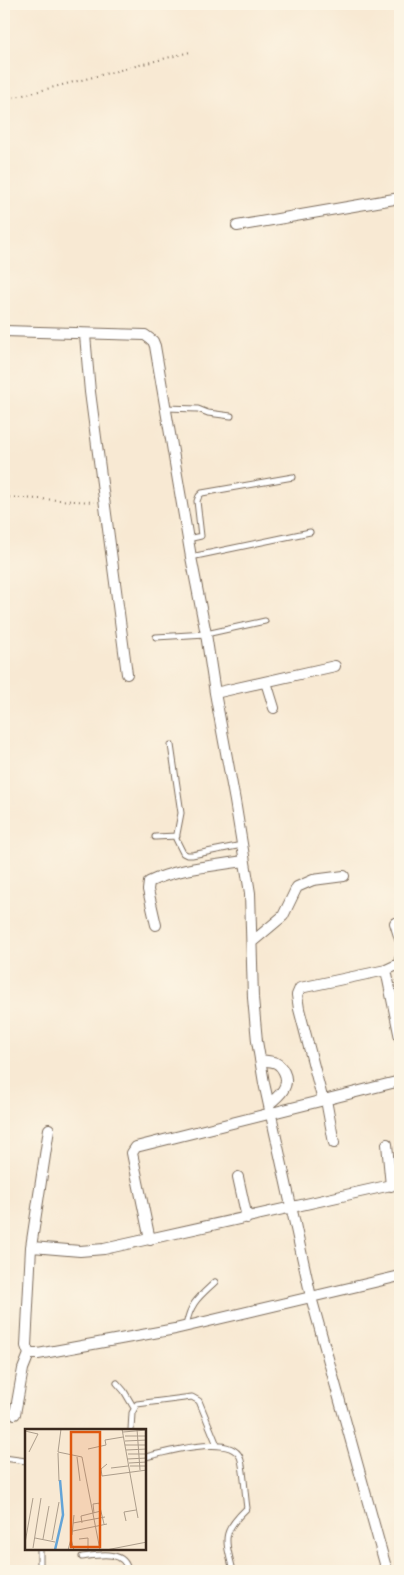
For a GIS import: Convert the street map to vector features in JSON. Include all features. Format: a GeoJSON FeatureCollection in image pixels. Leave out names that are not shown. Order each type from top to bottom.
{"type":"FeatureCollection","features":[{"type":"Feature","properties":{"kind":"street"},"geometry":{"type":"LineString","coordinates":[[237,226],[400,198]]}},
{"type":"Feature","properties":{"kind":"street"},"geometry":{"type":"LineString","coordinates":[[4,331],[85,335],[145,335],[155,346],[215,693],[236,801],[250,893],[253,998],[260,1060],[311,1297],[387,1571]]}},
{"type":"Feature","properties":{"kind":"street"},"geometry":{"type":"LineString","coordinates":[[85,335],[90,392],[128,674]]}},
{"type":"Feature","properties":{"kind":"street"},"geometry":{"type":"LineString","coordinates":[[215,693],[335,666]]}},
{"type":"Feature","properties":{"kind":"street"},"geometry":{"type":"LineString","coordinates":[[266,682],[274,708]]}},
{"type":"Feature","properties":{"kind":"street"},"geometry":{"type":"LineString","coordinates":[[156,925],[148,890],[149,882],[181,871],[244,861]]}},
{"type":"Feature","properties":{"kind":"street"},"geometry":{"type":"LineString","coordinates":[[252,942],[283,916],[297,887],[313,880],[344,876]]}},
{"type":"Feature","properties":{"kind":"street"},"geometry":{"type":"LineString","coordinates":[[395,923],[400,939]]}},
{"type":"Feature","properties":{"kind":"street"},"geometry":{"type":"LineString","coordinates":[[334,1143],[325,1100],[299,1009],[297,995],[300,988],[386,970],[399,964],[400,959]]}},
{"type":"Feature","properties":{"kind":"street"},"geometry":{"type":"LineString","coordinates":[[386,970],[400,1038]]}},
{"type":"Feature","properties":{"kind":"street"},"geometry":{"type":"LineString","coordinates":[[260,1060],[276,1063],[285,1073],[286,1081],[282,1093],[270,1109]]}},
{"type":"Feature","properties":{"kind":"street"},"geometry":{"type":"LineString","coordinates":[[150,1240],[132,1153],[136,1147],[270,1109],[325,1100],[400,1081]]}},
{"type":"Feature","properties":{"kind":"street"},"geometry":{"type":"LineString","coordinates":[[15,1414],[23,1369],[29,1354],[26,1346],[32,1247],[49,1129]]}},
{"type":"Feature","properties":{"kind":"street"},"geometry":{"type":"LineString","coordinates":[[32,1247],[104,1250],[395,1184],[386,1144]]}},
{"type":"Feature","properties":{"kind":"street"},"geometry":{"type":"LineString","coordinates":[[238,1178],[247,1218]]}},
{"type":"Feature","properties":{"kind":"street"},"geometry":{"type":"LineString","coordinates":[[29,1354],[38,1354],[186,1326],[400,1276]]}},
{"type":"Feature","properties":{"kind":"lane"},"geometry":{"type":"LineString","coordinates":[[166,408],[198,409],[208,413],[231,416]]}},
{"type":"Feature","properties":{"kind":"lane"},"geometry":{"type":"LineString","coordinates":[[188,539],[201,536],[197,501],[202,493],[293,477]]}},
{"type":"Feature","properties":{"kind":"lane"},"geometry":{"type":"LineString","coordinates":[[191,557],[310,532]]}},
{"type":"Feature","properties":{"kind":"lane"},"geometry":{"type":"LineString","coordinates":[[156,637],[206,634],[265,622]]}},
{"type":"Feature","properties":{"kind":"lane"},"geometry":{"type":"LineString","coordinates":[[171,745],[180,813],[177,836],[183,853],[187,855],[242,844]]}},
{"type":"Feature","properties":{"kind":"lane"},"geometry":{"type":"LineString","coordinates":[[155,837],[177,836]]}},
{"type":"Feature","properties":{"kind":"lane"},"geometry":{"type":"LineString","coordinates":[[186,1326],[189,1311],[196,1300],[215,1282]]}},
{"type":"Feature","properties":{"kind":"lane"},"geometry":{"type":"LineString","coordinates":[[117,1384],[124,1391],[134,1408]]}},
{"type":"Feature","properties":{"kind":"lane"},"geometry":{"type":"LineString","coordinates":[[131,1429],[132,1413],[137,1404],[192,1397],[199,1401],[217,1446]]}},
{"type":"Feature","properties":{"kind":"lane"},"geometry":{"type":"LineString","coordinates":[[146,1457],[190,1448],[224,1446],[236,1450],[240,1458],[247,1508],[232,1523],[226,1540],[232,1571]]}},
{"type":"Feature","properties":{"kind":"lane"},"geometry":{"type":"LineString","coordinates":[[4,1458],[25,1461]]}},
{"type":"Feature","properties":{"kind":"lane"},"geometry":{"type":"LineString","coordinates":[[40,1550],[40,1571]]}},
{"type":"Feature","properties":{"kind":"lane"},"geometry":{"type":"LineString","coordinates":[[82,1556],[114,1555],[128,1566],[128,1571]]}},
{"type":"Feature","properties":{"kind":"path"},"geometry":{"type":"LineString","coordinates":[[4,100],[190,52]]}},
{"type":"Feature","properties":{"kind":"path"},"geometry":{"type":"LineString","coordinates":[[4,497],[96,502]]}}]}
